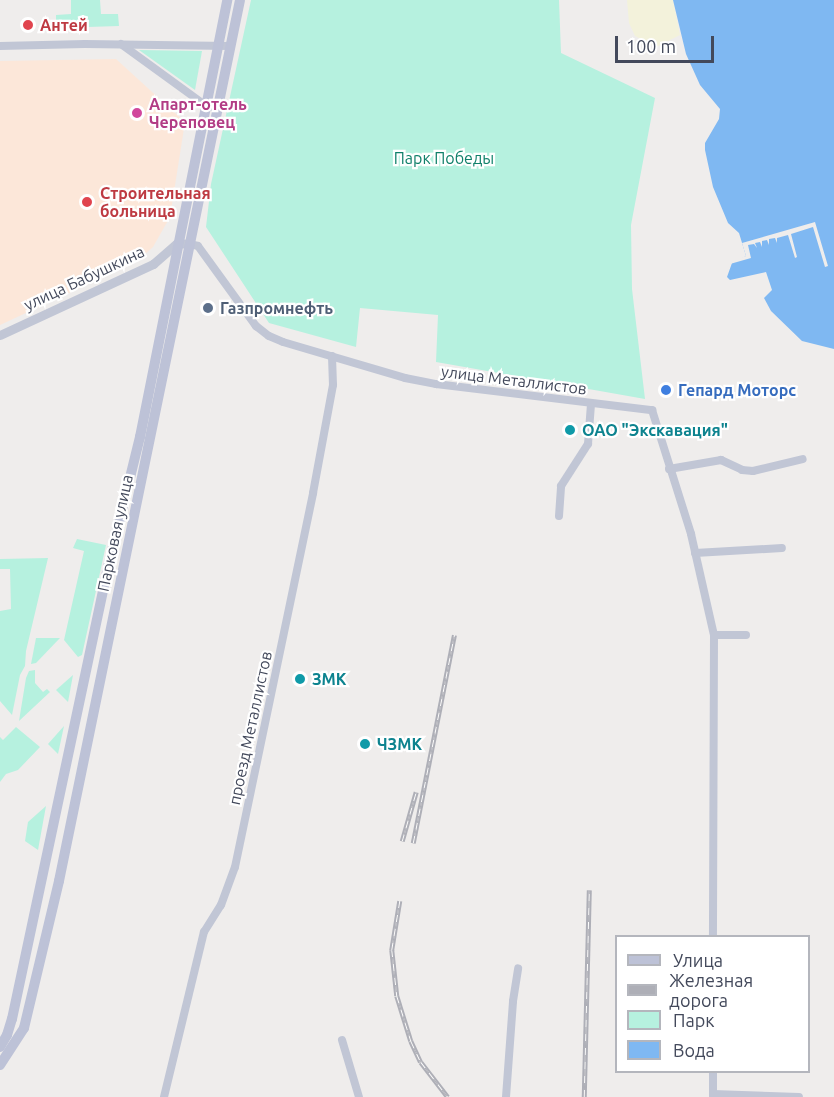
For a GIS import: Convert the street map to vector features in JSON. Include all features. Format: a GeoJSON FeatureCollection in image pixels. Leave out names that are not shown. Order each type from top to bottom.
{"type":"FeatureCollection","features":[{"type":"Feature","properties":{"kind":"main road","name":"Парковая улица"},"geometry":{"type":"LineString","coordinates":[[0,1047],[12,1019],[110,559],[140,437],[227,0]]}},
{"type":"Feature","properties":{"kind":"main road","name":"Парковая улица"},"geometry":{"type":"LineString","coordinates":[[0,1065],[24,1028],[44,947],[240,0]]}},
{"type":"Feature","properties":{"kind":"street"},"geometry":{"type":"LineString","coordinates":[[121,44],[205,105],[217,108]]}},
{"type":"Feature","properties":{"kind":"street"},"geometry":{"type":"LineString","coordinates":[[0,46],[218,44],[230,46]]}},
{"type":"Feature","properties":{"kind":"street"},"geometry":{"type":"LineString","coordinates":[[177,243],[190,244]]}},
{"type":"Feature","properties":{"kind":"street","name":"улица Бабушкина"},"geometry":{"type":"LineString","coordinates":[[0,335],[153,264],[177,243]]}},
{"type":"Feature","properties":{"kind":"street","name":"улица Металлистов"},"geometry":{"type":"LineString","coordinates":[[190,244],[198,246],[256,326],[284,342],[436,384],[652,410],[695,553],[714,634],[713,935]]}},
{"type":"Feature","properties":{"kind":"street","name":"проезд Металлистов"},"geometry":{"type":"LineString","coordinates":[[164,1097],[204,932],[221,905],[235,867],[315,482],[333,384],[332,356]]}},
{"type":"Feature","properties":{"kind":"street"},"geometry":{"type":"LineString","coordinates":[[559,516],[561,486],[588,444],[591,404]]}},
{"type":"Feature","properties":{"kind":"street"},"geometry":{"type":"LineString","coordinates":[[669,469],[721,460],[742,470],[753,471],[802,459]]}},
{"type":"Feature","properties":{"kind":"street"},"geometry":{"type":"LineString","coordinates":[[695,553],[782,548]]}},
{"type":"Feature","properties":{"kind":"street"},"geometry":{"type":"LineString","coordinates":[[714,634],[746,635]]}},
{"type":"Feature","properties":{"kind":"street"},"geometry":{"type":"LineString","coordinates":[[506,1097],[513,1001],[518,968]]}},
{"type":"Feature","properties":{"kind":"street"},"geometry":{"type":"LineString","coordinates":[[342,1040],[359,1097]]}},
{"type":"Feature","properties":{"kind":"street"},"geometry":{"type":"LineString","coordinates":[[713,1073],[712,1095],[799,1097]]}},
{"type":"Feature","properties":{"kind":"shaded area","name":"Строительная больница"},"geometry":{"type":"Polygon","coordinates":[[[116,59],[185,122],[170,217],[153,247],[136,262],[0,325],[0,61],[116,59]]]}},
{"type":"Feature","properties":{"kind":"green space"},"geometry":{"type":"Polygon","coordinates":[[[71,0],[100,0],[101,14],[118,14],[119,26],[56,28],[56,15],[71,14],[71,0]]]}},
{"type":"Feature","properties":{"kind":"green space","name":"Парк Победы"},"geometry":{"type":"Polygon","coordinates":[[[251,0],[559,0],[561,53],[655,98],[631,225],[632,289],[645,399],[436,362],[438,315],[360,308],[356,347],[269,323],[206,227],[211,184],[251,0]]]}},
{"type":"Feature","properties":{"kind":"green space"},"geometry":{"type":"Polygon","coordinates":[[[139,50],[202,51],[195,90],[139,50]]]}},
{"type":"Feature","properties":{"kind":"green space"},"geometry":{"type":"Polygon","coordinates":[[[77,539],[106,545],[82,655],[78,657],[64,640],[84,551],[73,548],[77,539]]]}},
{"type":"Feature","properties":{"kind":"green space"},"geometry":{"type":"Polygon","coordinates":[[[48,558],[12,715],[0,701],[0,611],[11,609],[10,569],[0,569],[0,559],[48,558]]]}},
{"type":"Feature","properties":{"kind":"green space"},"geometry":{"type":"Polygon","coordinates":[[[36,638],[60,638],[36,663],[31,664],[36,638]]]}},
{"type":"Feature","properties":{"kind":"green space"},"geometry":{"type":"Polygon","coordinates":[[[35,670],[35,683],[43,692],[47,689],[50,692],[19,721],[26,678],[29,671],[35,670]]]}},
{"type":"Feature","properties":{"kind":"green space"},"geometry":{"type":"Polygon","coordinates":[[[73,675],[68,702],[56,690],[73,675]]]}},
{"type":"Feature","properties":{"kind":"green space"},"geometry":{"type":"Polygon","coordinates":[[[64,726],[58,754],[48,744],[64,726]]]}},
{"type":"Feature","properties":{"kind":"green space"},"geometry":{"type":"Polygon","coordinates":[[[16,727],[40,747],[18,770],[6,774],[0,782],[0,737],[3,740],[16,727]]]}},
{"type":"Feature","properties":{"kind":"green space"},"geometry":{"type":"Polygon","coordinates":[[[46,806],[38,850],[25,841],[28,822],[46,806]]]}},
{"type":"Feature","properties":{"kind":"sand"},"geometry":{"type":"Polygon","coordinates":[[[627,0],[673,0],[680,35],[656,47],[635,36],[629,23],[627,0]]]}},
{"type":"Feature","properties":{"kind":"water"},"geometry":{"type":"Polygon","coordinates":[[[673,0],[834,0],[834,349],[802,341],[771,311],[764,298],[772,290],[766,272],[730,280],[727,277],[732,263],[746,256],[739,233],[728,223],[713,187],[705,150],[705,143],[719,119],[720,109],[700,85],[686,54],[673,0]]]}},
{"type":"Feature","properties":{"kind":"pier"},"geometry":{"type":"Polygon","coordinates":[[[815,222],[828,266],[825,267],[813,227],[791,234],[797,257],[795,258],[788,235],[777,238],[777,243],[775,238],[769,239],[769,245],[767,240],[762,241],[762,247],[760,242],[755,243],[757,248],[754,244],[748,245],[751,258],[730,264],[730,261],[746,256],[742,243],[815,222]]]}},
{"type":"Feature","properties":{"kind":"railway"},"geometry":{"type":"LineString","coordinates":[[413,843],[454,635]]}},
{"type":"Feature","properties":{"kind":"railway"},"geometry":{"type":"LineString","coordinates":[[402,841],[416,792]]}},
{"type":"Feature","properties":{"kind":"railway"},"geometry":{"type":"LineString","coordinates":[[584,1097],[589,890]]}},
{"type":"Feature","properties":{"kind":"railway"},"geometry":{"type":"LineString","coordinates":[[400,901],[392,950],[397,996],[411,1041],[421,1062],[448,1097]]}},
{"type":"Feature","properties":{"kind":"place","name":"Антей"},"geometry":{"type":"Point","coordinates":[28,25]}},
{"type":"Feature","properties":{"kind":"place","name":"Апарт-отель Череповец"},"geometry":{"type":"Point","coordinates":[137,113]}},
{"type":"Feature","properties":{"kind":"place","name":"Строительная больница"},"geometry":{"type":"Point","coordinates":[87,202]}},
{"type":"Feature","properties":{"kind":"place","name":"Газпромнефть"},"geometry":{"type":"Point","coordinates":[208,308]}},
{"type":"Feature","properties":{"kind":"place","name":"Гепард Моторс"},"geometry":{"type":"Point","coordinates":[666,390]}},
{"type":"Feature","properties":{"kind":"place","name":"ОАО \"Экскавация\""},"geometry":{"type":"Point","coordinates":[570,430]}},
{"type":"Feature","properties":{"kind":"place","name":"ЗМК"},"geometry":{"type":"Point","coordinates":[300,679]}},
{"type":"Feature","properties":{"kind":"place","name":"ЧЗМК"},"geometry":{"type":"Point","coordinates":[365,744]}}]}
